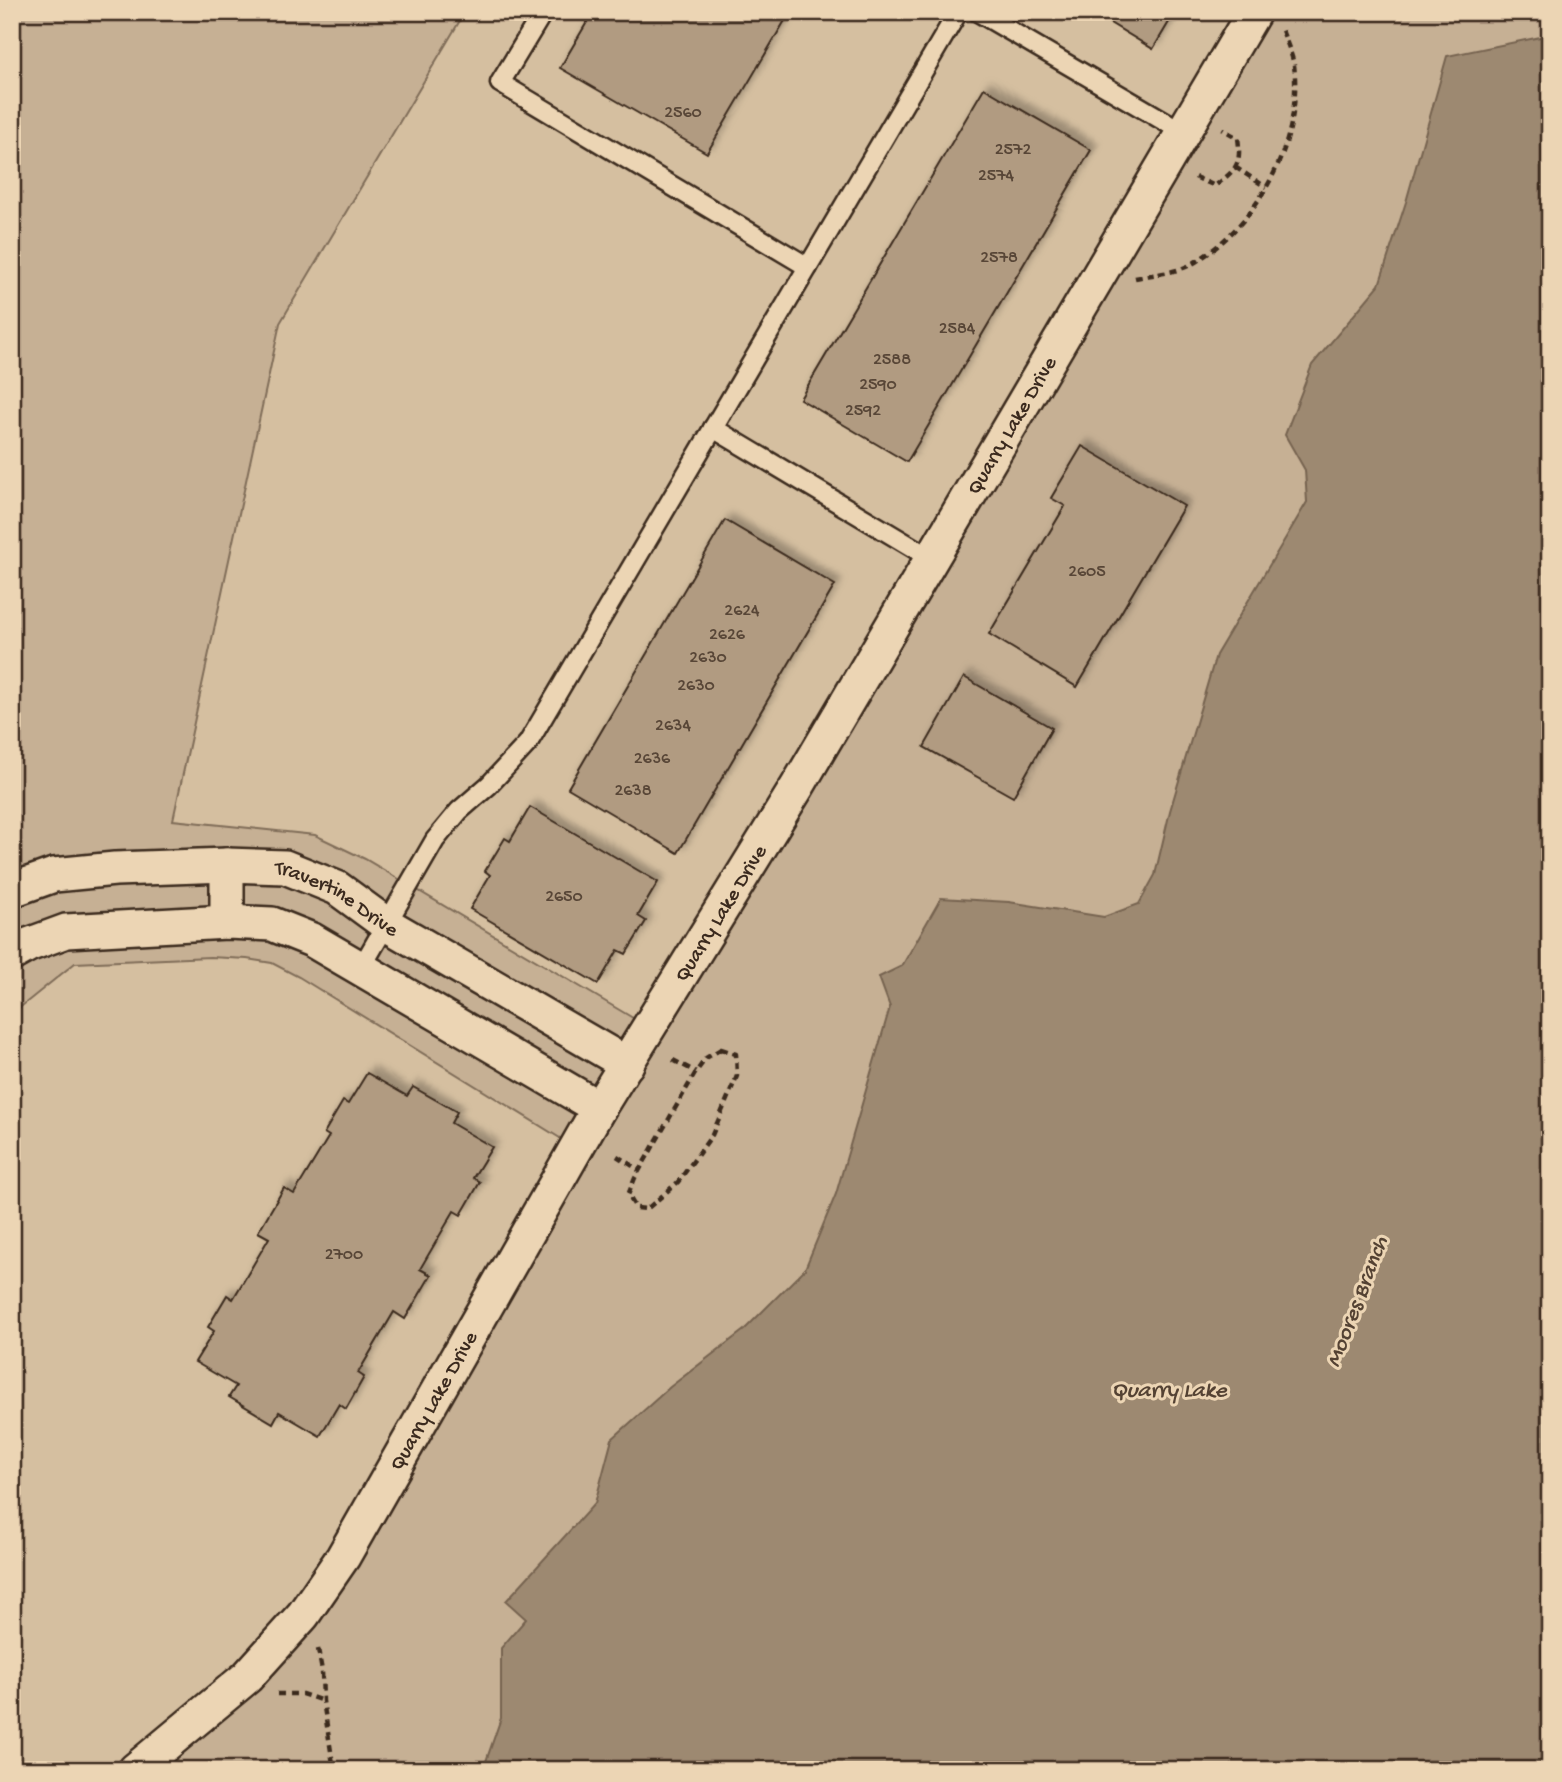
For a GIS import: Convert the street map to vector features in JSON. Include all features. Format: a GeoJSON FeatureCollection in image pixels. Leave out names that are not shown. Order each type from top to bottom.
{"type":"FeatureCollection","features":[{"type":"Feature","properties":{"kind":"street","name":"Quarry Lake Drive"},"geometry":{"type":"LineString","coordinates":[[135,1770],[247,1677],[303,1615],[343,1556],[599,1108],[797,787],[1184,132],[1268,20]]}},
{"type":"Feature","properties":{"kind":"street","name":"Travertine Drive"},"geometry":{"type":"LineString","coordinates":[[12,890],[54,875],[115,869],[227,864],[285,867],[337,888],[386,924],[626,1064]]}},
{"type":"Feature","properties":{"kind":"street"},"geometry":{"type":"LineString","coordinates":[[227,864],[227,922]]}},
{"type":"Feature","properties":{"kind":"street"},"geometry":{"type":"LineString","coordinates":[[12,954],[66,931],[227,922],[272,924],[312,940],[599,1108]]}},
{"type":"Feature","properties":{"kind":"lane"},"geometry":{"type":"LineString","coordinates":[[543,12],[500,83],[808,267]]}},
{"type":"Feature","properties":{"kind":"lane"},"geometry":{"type":"LineString","coordinates":[[361,968],[435,839],[459,811],[489,785],[528,743],[958,12]]}},
{"type":"Feature","properties":{"kind":"lane"},"geometry":{"type":"LineString","coordinates":[[978,12],[1184,132]]}},
{"type":"Feature","properties":{"kind":"lane"},"geometry":{"type":"LineString","coordinates":[[713,428],[932,559]]}},
{"type":"Feature","properties":{"kind":"path"},"geometry":{"type":"LineString","coordinates":[[1135,279],[1190,265],[1224,239],[1256,202],[1275,173],[1291,130],[1294,64],[1268,20]]}},
{"type":"Feature","properties":{"kind":"path"},"geometry":{"type":"LineString","coordinates":[[1194,177],[1215,186],[1235,167],[1240,156],[1238,138],[1222,129]]}},
{"type":"Feature","properties":{"kind":"path"},"geometry":{"type":"LineString","coordinates":[[1235,167],[1266,187]]}},
{"type":"Feature","properties":{"kind":"path"},"geometry":{"type":"LineString","coordinates":[[721,1049],[736,1054],[737,1076],[712,1135],[678,1182],[647,1209],[636,1208],[628,1195],[639,1170],[706,1058],[721,1049]]}},
{"type":"Feature","properties":{"kind":"path"},"geometry":{"type":"LineString","coordinates":[[673,1060],[696,1072]]}},
{"type":"Feature","properties":{"kind":"path"},"geometry":{"type":"LineString","coordinates":[[617,1156],[639,1170]]}},
{"type":"Feature","properties":{"kind":"path"},"geometry":{"type":"LineString","coordinates":[[318,1649],[334,1770]]}},
{"type":"Feature","properties":{"kind":"path"},"geometry":{"type":"LineString","coordinates":[[277,1693],[302,1694],[323,1701]]}},
{"type":"Feature","properties":{"kind":"shaded area"},"geometry":{"type":"Polygon","coordinates":[[[12,12],[465,12],[280,323],[173,820],[315,835],[365,859],[638,1021],[1239,12],[1550,12],[1550,1770],[110,1770],[238,1665],[293,1606],[331,1548],[568,1143],[272,963],[210,957],[75,963],[12,1014],[12,12]]]}},
{"type":"Feature","properties":{"kind":"shaded area"},"geometry":{"type":"Polygon","coordinates":[[[465,12],[1239,12],[638,1021],[365,859],[315,835],[173,820],[280,323],[465,12]]]}},
{"type":"Feature","properties":{"kind":"shaded area"},"geometry":{"type":"Polygon","coordinates":[[[210,957],[272,963],[568,1142],[331,1548],[293,1606],[238,1665],[110,1770],[12,1770],[12,1014],[75,963],[210,957]]]}},
{"type":"Feature","properties":{"kind":"water","name":"Quarry Lake"},"geometry":{"type":"Polygon","coordinates":[[[1550,35],[1550,1770],[483,1770],[501,1718],[501,1648],[526,1619],[506,1601],[595,1503],[612,1439],[670,1387],[744,1330],[805,1269],[836,1194],[890,1007],[879,977],[902,966],[941,898],[1009,902],[1104,917],[1139,904],[1155,875],[1170,811],[1216,655],[1307,502],[1305,470],[1285,435],[1312,365],[1379,285],[1406,202],[1447,56],[1550,35]]]}},
{"type":"Feature","properties":{"kind":"building"},"geometry":{"type":"Polygon","coordinates":[[[593,12],[790,12],[707,153],[560,68],[593,12]]]}},
{"type":"Feature","properties":{"kind":"building"},"geometry":{"type":"Polygon","coordinates":[[[1092,12],[1175,12],[1153,49],[1092,12]]]}},
{"type":"Feature","properties":{"kind":"building"},"geometry":{"type":"Polygon","coordinates":[[[984,88],[1091,150],[907,462],[800,399],[984,88]]]}},
{"type":"Feature","properties":{"kind":"building"},"geometry":{"type":"Polygon","coordinates":[[[1082,446],[1184,506],[1077,687],[989,634],[1065,506],[1051,498],[1082,446]]]}},
{"type":"Feature","properties":{"kind":"building"},"geometry":{"type":"Polygon","coordinates":[[[725,520],[835,585],[678,853],[568,788],[725,520]]]}},
{"type":"Feature","properties":{"kind":"building"},"geometry":{"type":"Polygon","coordinates":[[[964,677],[1052,728],[1013,797],[924,747],[964,677]]]}},
{"type":"Feature","properties":{"kind":"building"},"geometry":{"type":"Polygon","coordinates":[[[530,807],[658,882],[638,916],[646,921],[626,954],[618,950],[598,984],[470,909],[490,875],[485,871],[505,838],[510,841],[530,807]]]}},
{"type":"Feature","properties":{"kind":"building"},"geometry":{"type":"Polygon","coordinates":[[[367,1073],[407,1096],[413,1087],[457,1112],[451,1123],[492,1147],[473,1178],[480,1182],[461,1215],[454,1211],[420,1269],[431,1275],[405,1319],[394,1312],[358,1373],[364,1377],[346,1409],[339,1404],[320,1436],[279,1412],[273,1423],[229,1397],[236,1386],[195,1362],[214,1331],[208,1327],[227,1295],[233,1299],[269,1238],[258,1232],[284,1188],[294,1194],[329,1136],[324,1133],[343,1101],[348,1104],[367,1073]]]}},
{"type":"Feature","properties":{"kind":"water label","name":"Moores Branch"},"geometry":{"type":"Point","coordinates":[1355,1301]}}]}
